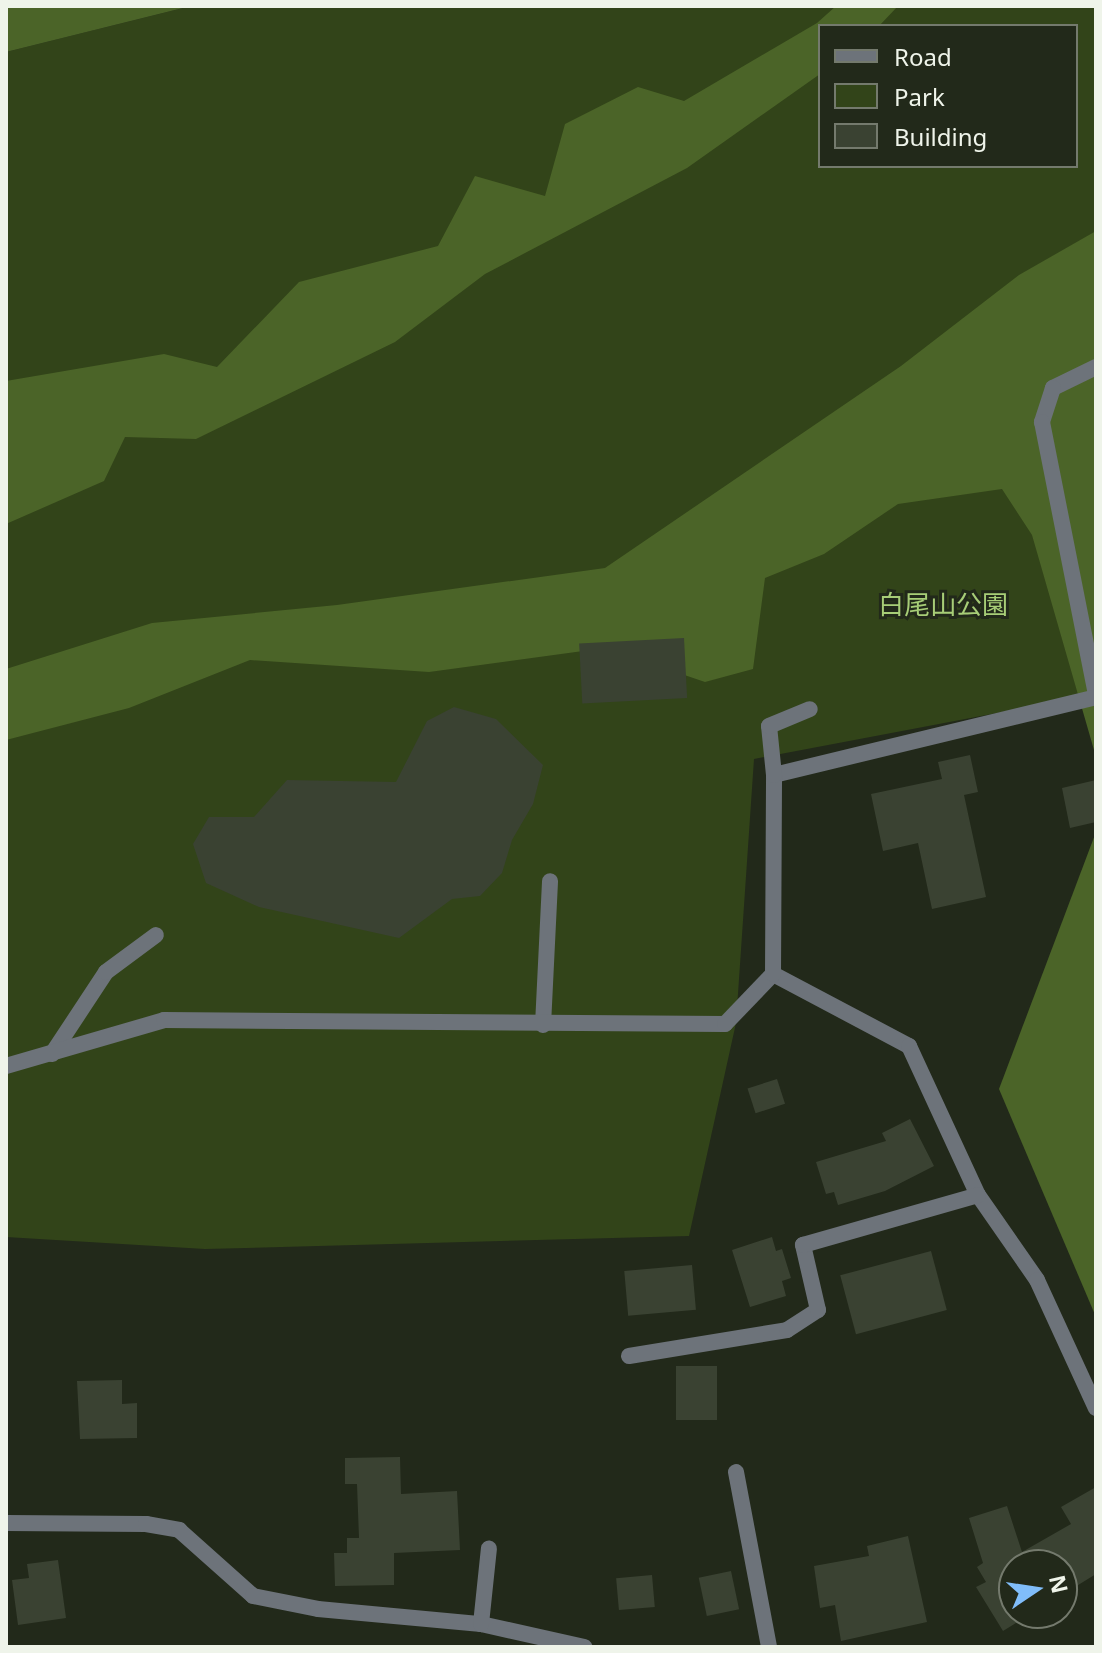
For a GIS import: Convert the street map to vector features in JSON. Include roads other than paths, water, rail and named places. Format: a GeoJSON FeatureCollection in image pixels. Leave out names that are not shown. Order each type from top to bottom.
{"type":"FeatureCollection","features":[{"type":"Feature","properties":{"kind":"street"},"geometry":{"type":"LineString","coordinates":[[774,775],[1096,696],[1042,422],[1053,388],[1096,367]]}},
{"type":"Feature","properties":{"kind":"street"},"geometry":{"type":"LineString","coordinates":[[6,1066],[164,1020],[725,1024],[773,974],[774,775],[769,726],[810,709]]}},
{"type":"Feature","properties":{"kind":"street"},"geometry":{"type":"LineString","coordinates":[[543,1025],[550,881]]}},
{"type":"Feature","properties":{"kind":"street"},"geometry":{"type":"LineString","coordinates":[[52,1054],[106,972],[156,935]]}},
{"type":"Feature","properties":{"kind":"street"},"geometry":{"type":"LineString","coordinates":[[773,974],[909,1046],[978,1195],[1037,1280],[1096,1408]]}},
{"type":"Feature","properties":{"kind":"street"},"geometry":{"type":"LineString","coordinates":[[629,1356],[787,1330],[818,1310],[803,1245],[978,1195]]}},
{"type":"Feature","properties":{"kind":"street"},"geometry":{"type":"LineString","coordinates":[[736,1472],[769,1647]]}},
{"type":"Feature","properties":{"kind":"street"},"geometry":{"type":"LineString","coordinates":[[6,1523],[146,1524],[179,1530],[253,1596],[318,1609],[481,1624],[584,1647]]}},
{"type":"Feature","properties":{"kind":"street"},"geometry":{"type":"LineString","coordinates":[[481,1624],[489,1548]]}},
{"type":"Feature","properties":{"kind":"park label","name":"白尾山公園"},"geometry":{"type":"Point","coordinates":[943,605]}}]}
